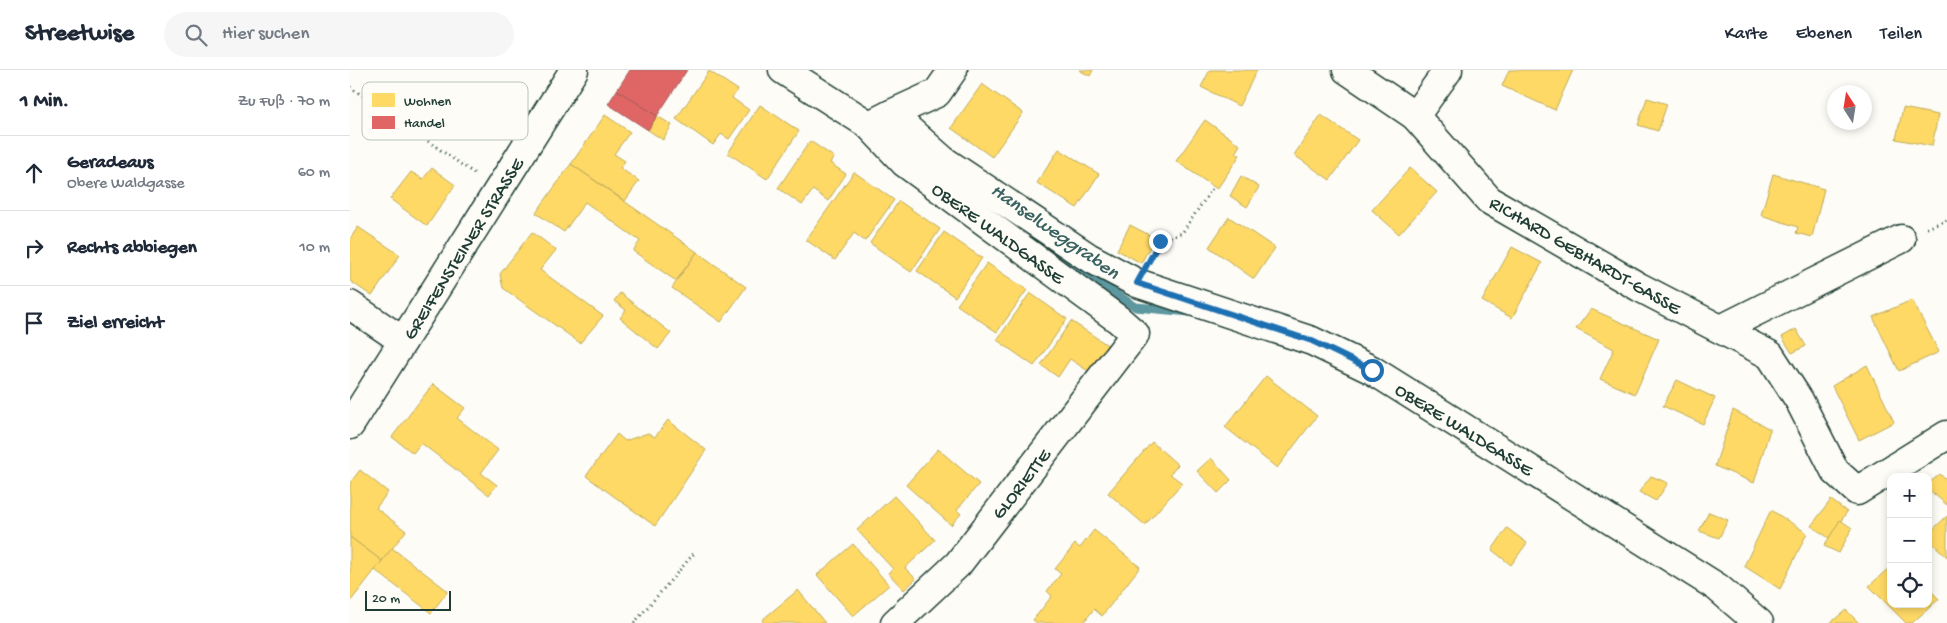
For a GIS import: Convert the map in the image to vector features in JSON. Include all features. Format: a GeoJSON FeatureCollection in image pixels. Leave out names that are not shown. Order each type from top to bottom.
{"type":"FeatureCollection","features":[{"type":"Feature","properties":{"kind":"street","name":"GREIFENSTEINER STRASSE"},"geometry":{"type":"LineString","coordinates":[[350,425],[574,70]]}},
{"type":"Feature","properties":{"kind":"street","name":"OBERE WALDGASSE"},"geometry":{"type":"LineString","coordinates":[[783,70],[880,119],[1088,257],[1137,283],[1312,341],[1372,370],[1717,587],[1759,623]]}},
{"type":"Feature","properties":{"kind":"street"},"geometry":{"type":"LineString","coordinates":[[880,119],[937,93],[954,70]]}},
{"type":"Feature","properties":{"kind":"street","name":"RICHARD GEBHARDT-GASSE"},"geometry":{"type":"LineString","coordinates":[[1347,70],[1414,116],[1489,200],[1639,287],[1770,355],[1799,400],[1835,471],[1858,491],[1947,434]]}},
{"type":"Feature","properties":{"kind":"street"},"geometry":{"type":"LineString","coordinates":[[1414,116],[1448,70]]}},
{"type":"Feature","properties":{"kind":"street","name":"OBERE WALDGASSE"},"geometry":{"type":"LineString","coordinates":[[880,119],[906,163],[1119,320],[1135,334]]}},
{"type":"Feature","properties":{"kind":"street"},"geometry":{"type":"LineString","coordinates":[[1721,329],[1901,239]]}},
{"type":"Feature","properties":{"kind":"street"},"geometry":{"type":"LineString","coordinates":[[350,305],[403,341]]}},
{"type":"Feature","properties":{"kind":"street","name":"GLORIETTE"},"geometry":{"type":"LineString","coordinates":[[896,623],[958,564],[1135,334]]}},
{"type":"Feature","properties":{"kind":"path"},"geometry":{"type":"LineString","coordinates":[[350,87],[362,95]]}},
{"type":"Feature","properties":{"kind":"path"},"geometry":{"type":"LineString","coordinates":[[426,140],[498,190]]}},
{"type":"Feature","properties":{"kind":"path"},"geometry":{"type":"LineString","coordinates":[[1137,283],[1160,241],[1182,233],[1212,189]]}},
{"type":"Feature","properties":{"kind":"path"},"geometry":{"type":"LineString","coordinates":[[634,623],[696,551]]}},
{"type":"Feature","properties":{"kind":"building: Wohnen"},"geometry":{"type":"Polygon","coordinates":[[[1079,70],[1093,70],[1090,76],[1079,70]]]}},
{"type":"Feature","properties":{"kind":"building: Wohnen"},"geometry":{"type":"Polygon","coordinates":[[[1210,70],[1257,70],[1239,106],[1201,87],[1210,70]]]}},
{"type":"Feature","properties":{"kind":"building: Wohnen"},"geometry":{"type":"Polygon","coordinates":[[[1509,70],[1573,70],[1555,110],[1502,86],[1509,70]]]}},
{"type":"Feature","properties":{"kind":"building: Wohnen"},"geometry":{"type":"Polygon","coordinates":[[[709,71],[738,90],[732,98],[749,110],[729,139],[721,134],[713,145],[676,119],[709,71]]]}},
{"type":"Feature","properties":{"kind":"building: Wohnen"},"geometry":{"type":"Polygon","coordinates":[[[982,84],[1023,113],[992,157],[951,128],[982,84]]]}},
{"type":"Feature","properties":{"kind":"building: Wohnen"},"geometry":{"type":"Polygon","coordinates":[[[1647,98],[1667,104],[1658,131],[1638,125],[1647,98]]]}},
{"type":"Feature","properties":{"kind":"building: Wohnen"},"geometry":{"type":"Polygon","coordinates":[[[760,105],[799,131],[767,179],[728,153],[760,105]]]}},
{"type":"Feature","properties":{"kind":"building: Wohnen"},"geometry":{"type":"Polygon","coordinates":[[[1903,108],[1938,115],[1932,146],[1896,139],[1903,108]]]}},
{"type":"Feature","properties":{"kind":"building: Wohnen"},"geometry":{"type":"Polygon","coordinates":[[[605,115],[630,132],[614,154],[625,161],[620,168],[639,181],[625,201],[571,164],[605,115]]]}},
{"type":"Feature","properties":{"kind":"building: Wohnen"},"geometry":{"type":"Polygon","coordinates":[[[1321,115],[1358,140],[1330,180],[1294,155],[1321,115]]]}},
{"type":"Feature","properties":{"kind":"building: Wohnen"},"geometry":{"type":"Polygon","coordinates":[[[657,116],[672,125],[663,140],[648,130],[657,116]]]}},
{"type":"Feature","properties":{"kind":"building: Wohnen"},"geometry":{"type":"Polygon","coordinates":[[[1205,120],[1240,145],[1235,153],[1240,155],[1217,189],[1176,161],[1205,120]]]}},
{"type":"Feature","properties":{"kind":"building: Wohnen"},"geometry":{"type":"Polygon","coordinates":[[[810,141],[834,157],[830,163],[846,174],[828,201],[813,190],[802,205],[778,188],[810,141]]]}},
{"type":"Feature","properties":{"kind":"building: Wohnen"},"geometry":{"type":"Polygon","coordinates":[[[1059,149],[1099,174],[1077,208],[1037,183],[1059,149]]]}},
{"type":"Feature","properties":{"kind":"building: Wohnen"},"geometry":{"type":"Polygon","coordinates":[[[571,164],[697,252],[676,281],[633,251],[640,241],[585,202],[564,232],[536,213],[571,164]]]}},
{"type":"Feature","properties":{"kind":"building: Wohnen"},"geometry":{"type":"Polygon","coordinates":[[[432,168],[455,185],[427,226],[390,199],[411,172],[423,179],[432,168]]]}},
{"type":"Feature","properties":{"kind":"building: Wohnen"},"geometry":{"type":"Polygon","coordinates":[[[1410,168],[1437,192],[1399,234],[1372,210],[1410,168]]]}},
{"type":"Feature","properties":{"kind":"building: Wohnen"},"geometry":{"type":"Polygon","coordinates":[[[854,172],[894,200],[865,241],[854,233],[835,260],[806,240],[854,172]]]}},
{"type":"Feature","properties":{"kind":"building: Wohnen"},"geometry":{"type":"Polygon","coordinates":[[[1773,174],[1824,189],[1812,237],[1796,233],[1798,227],[1761,215],[1773,174]]]}},
{"type":"Feature","properties":{"kind":"building: Wohnen"},"geometry":{"type":"Polygon","coordinates":[[[1241,176],[1259,187],[1247,207],[1230,196],[1241,176]]]}},
{"type":"Feature","properties":{"kind":"building: Wohnen"},"geometry":{"type":"Polygon","coordinates":[[[899,201],[940,229],[911,272],[870,243],[899,201]]]}},
{"type":"Feature","properties":{"kind":"building: Wohnen"},"geometry":{"type":"Polygon","coordinates":[[[1229,217],[1275,248],[1254,279],[1209,247],[1229,217]]]}},
{"type":"Feature","properties":{"kind":"building: Wohnen"},"geometry":{"type":"Polygon","coordinates":[[[1130,225],[1155,238],[1141,263],[1117,250],[1130,225]]]}},
{"type":"Feature","properties":{"kind":"building: Wohnen"},"geometry":{"type":"Polygon","coordinates":[[[358,227],[400,255],[372,296],[350,281],[350,239],[358,227]]]}},
{"type":"Feature","properties":{"kind":"building: Wohnen"},"geometry":{"type":"Polygon","coordinates":[[[532,232],[556,250],[540,270],[603,316],[580,343],[503,288],[500,274],[532,232]]]}},
{"type":"Feature","properties":{"kind":"building: Wohnen"},"geometry":{"type":"Polygon","coordinates":[[[944,232],[982,258],[955,297],[917,271],[944,232]]]}},
{"type":"Feature","properties":{"kind":"building: Wohnen"},"geometry":{"type":"Polygon","coordinates":[[[1512,247],[1542,263],[1512,318],[1482,301],[1512,247]]]}},
{"type":"Feature","properties":{"kind":"building: Wohnen"},"geometry":{"type":"Polygon","coordinates":[[[697,252],[746,287],[721,322],[672,288],[697,252]]]}},
{"type":"Feature","properties":{"kind":"building: Wohnen"},"geometry":{"type":"Polygon","coordinates":[[[987,263],[1027,290],[997,332],[957,305],[987,263]]]}},
{"type":"Feature","properties":{"kind":"building: Wohnen"},"geometry":{"type":"Polygon","coordinates":[[[620,293],[671,333],[658,349],[620,318],[626,310],[614,301],[620,293]]]}},
{"type":"Feature","properties":{"kind":"building: Wohnen"},"geometry":{"type":"Polygon","coordinates":[[[1030,293],[1067,319],[1034,366],[997,340],[1030,293]]]}},
{"type":"Feature","properties":{"kind":"building: Wohnen"},"geometry":{"type":"Polygon","coordinates":[[[1912,300],[1939,352],[1899,371],[1873,317],[1912,300]]]}},
{"type":"Feature","properties":{"kind":"building: Wohnen"},"geometry":{"type":"Polygon","coordinates":[[[1591,309],[1659,339],[1635,394],[1600,379],[1614,349],[1576,329],[1591,309]]]}},
{"type":"Feature","properties":{"kind":"building: Wohnen"},"geometry":{"type":"Polygon","coordinates":[[[1071,321],[1109,346],[1091,373],[1070,359],[1058,377],[1041,365],[1071,321]]]}},
{"type":"Feature","properties":{"kind":"building: Wohnen"},"geometry":{"type":"Polygon","coordinates":[[[1796,329],[1806,346],[1792,353],[1782,337],[1796,329]]]}},
{"type":"Feature","properties":{"kind":"building: Wohnen"},"geometry":{"type":"Polygon","coordinates":[[[1867,365],[1894,422],[1859,440],[1832,386],[1867,365]]]}},
{"type":"Feature","properties":{"kind":"building: Wohnen"},"geometry":{"type":"Polygon","coordinates":[[[1266,376],[1317,416],[1277,468],[1225,427],[1266,376]]]}},
{"type":"Feature","properties":{"kind":"building: Wohnen"},"geometry":{"type":"Polygon","coordinates":[[[1677,380],[1715,398],[1703,424],[1663,406],[1677,380]]]}},
{"type":"Feature","properties":{"kind":"building: Wohnen"},"geometry":{"type":"Polygon","coordinates":[[[433,384],[465,408],[457,418],[498,450],[481,473],[497,485],[489,495],[421,443],[413,453],[392,437],[433,384]]]}},
{"type":"Feature","properties":{"kind":"building: Wohnen"},"geometry":{"type":"Polygon","coordinates":[[[1733,410],[1770,429],[1754,483],[1715,466],[1733,410]]]}},
{"type":"Feature","properties":{"kind":"building: Wohnen"},"geometry":{"type":"Polygon","coordinates":[[[668,420],[706,450],[655,526],[586,476],[617,434],[625,441],[648,433],[655,437],[668,420]]]}},
{"type":"Feature","properties":{"kind":"building: Wohnen"},"geometry":{"type":"Polygon","coordinates":[[[1152,442],[1178,465],[1170,474],[1182,483],[1145,525],[1108,493],[1152,442]]]}},
{"type":"Feature","properties":{"kind":"building: Wohnen"},"geometry":{"type":"Polygon","coordinates":[[[938,449],[979,484],[957,510],[961,514],[951,525],[906,485],[938,449]]]}},
{"type":"Feature","properties":{"kind":"building: Wohnen"},"geometry":{"type":"Polygon","coordinates":[[[1211,458],[1231,480],[1218,493],[1197,471],[1211,458]]]}},
{"type":"Feature","properties":{"kind":"building: Wohnen"},"geometry":{"type":"Polygon","coordinates":[[[360,470],[388,492],[376,508],[406,531],[382,561],[350,537],[350,483],[360,470]]]}},
{"type":"Feature","properties":{"kind":"building: Wohnen"},"geometry":{"type":"Polygon","coordinates":[[[1940,474],[1947,481],[1947,505],[1932,492],[1932,481],[1940,474]]]}},
{"type":"Feature","properties":{"kind":"building: Wohnen"},"geometry":{"type":"Polygon","coordinates":[[[1651,476],[1668,483],[1656,501],[1639,492],[1651,476]]]}},
{"type":"Feature","properties":{"kind":"building: Wohnen"},"geometry":{"type":"Polygon","coordinates":[[[894,496],[935,540],[905,568],[916,579],[904,590],[888,573],[893,569],[857,530],[894,496]]]}},
{"type":"Feature","properties":{"kind":"building: Wohnen"},"geometry":{"type":"Polygon","coordinates":[[[1831,500],[1847,512],[1829,538],[1811,526],[1831,500]]]}},
{"type":"Feature","properties":{"kind":"building: Wohnen"},"geometry":{"type":"Polygon","coordinates":[[[1771,510],[1807,533],[1780,589],[1744,566],[1771,510]]]}},
{"type":"Feature","properties":{"kind":"building: Wohnen"},"geometry":{"type":"Polygon","coordinates":[[[1709,512],[1728,520],[1719,538],[1699,531],[1709,512]]]}},
{"type":"Feature","properties":{"kind":"building: Wohnen"},"geometry":{"type":"Polygon","coordinates":[[[1947,516],[1947,557],[1932,543],[1932,530],[1947,516]]]}},
{"type":"Feature","properties":{"kind":"building: Wohnen"},"geometry":{"type":"Polygon","coordinates":[[[1840,520],[1852,528],[1839,553],[1824,546],[1840,520]]]}},
{"type":"Feature","properties":{"kind":"building: Wohnen"},"geometry":{"type":"Polygon","coordinates":[[[1507,528],[1527,543],[1511,565],[1492,550],[1507,528]]]}},
{"type":"Feature","properties":{"kind":"building: Wohnen"},"geometry":{"type":"Polygon","coordinates":[[[1094,530],[1140,567],[1102,616],[1094,609],[1083,623],[1037,623],[1033,620],[1052,596],[1047,591],[1061,574],[1055,569],[1075,544],[1080,548],[1094,530]]]}},
{"type":"Feature","properties":{"kind":"building: Wohnen"},"geometry":{"type":"Polygon","coordinates":[[[350,537],[382,561],[350,602],[350,537]]]}},
{"type":"Feature","properties":{"kind":"building: Wohnen"},"geometry":{"type":"Polygon","coordinates":[[[853,544],[889,585],[853,616],[817,575],[853,544]]]}},
{"type":"Feature","properties":{"kind":"building: Wohnen"},"geometry":{"type":"Polygon","coordinates":[[[392,548],[448,591],[431,613],[375,570],[392,548]]]}},
{"type":"Feature","properties":{"kind":"building: Wohnen"},"geometry":{"type":"Polygon","coordinates":[[[1887,570],[1887,604],[1869,586],[1887,570]]]}},
{"type":"Feature","properties":{"kind":"building: Wohnen"},"geometry":{"type":"Polygon","coordinates":[[[798,590],[825,623],[764,623],[762,620],[798,590]]]}},
{"type":"Feature","properties":{"kind":"building: Wohnen"},"geometry":{"type":"Polygon","coordinates":[[[1932,592],[1939,599],[1932,605],[1932,592]]]}},
{"type":"Feature","properties":{"kind":"building: Wohnen"},"geometry":{"type":"Polygon","coordinates":[[[1891,608],[1929,608],[1912,623],[1906,623],[1891,608]]]}},
{"type":"Feature","properties":{"kind":"building: Wohnen"},"geometry":{"type":"Polygon","coordinates":[[[1846,610],[1859,623],[1830,623],[1846,610]]]}},
{"type":"Feature","properties":{"kind":"building: Handel"},"geometry":{"type":"Polygon","coordinates":[[[630,70],[687,70],[657,116],[617,90],[630,70]]]}},
{"type":"Feature","properties":{"kind":"building: Handel"},"geometry":{"type":"Polygon","coordinates":[[[617,90],[657,116],[648,130],[608,104],[617,90]]]}},
{"type":"Feature","properties":{"kind":"waterway","name":"Hanselweggraben"},"geometry":{"type":"LineString","coordinates":[[1027,232],[1084,274],[1136,307],[1190,312]]}},
{"type":"Feature","properties":{"kind":"route"},"geometry":{"type":"LineString","coordinates":[[1160,241],[1137,283],[1312,341],[1372,370]]}}]}
